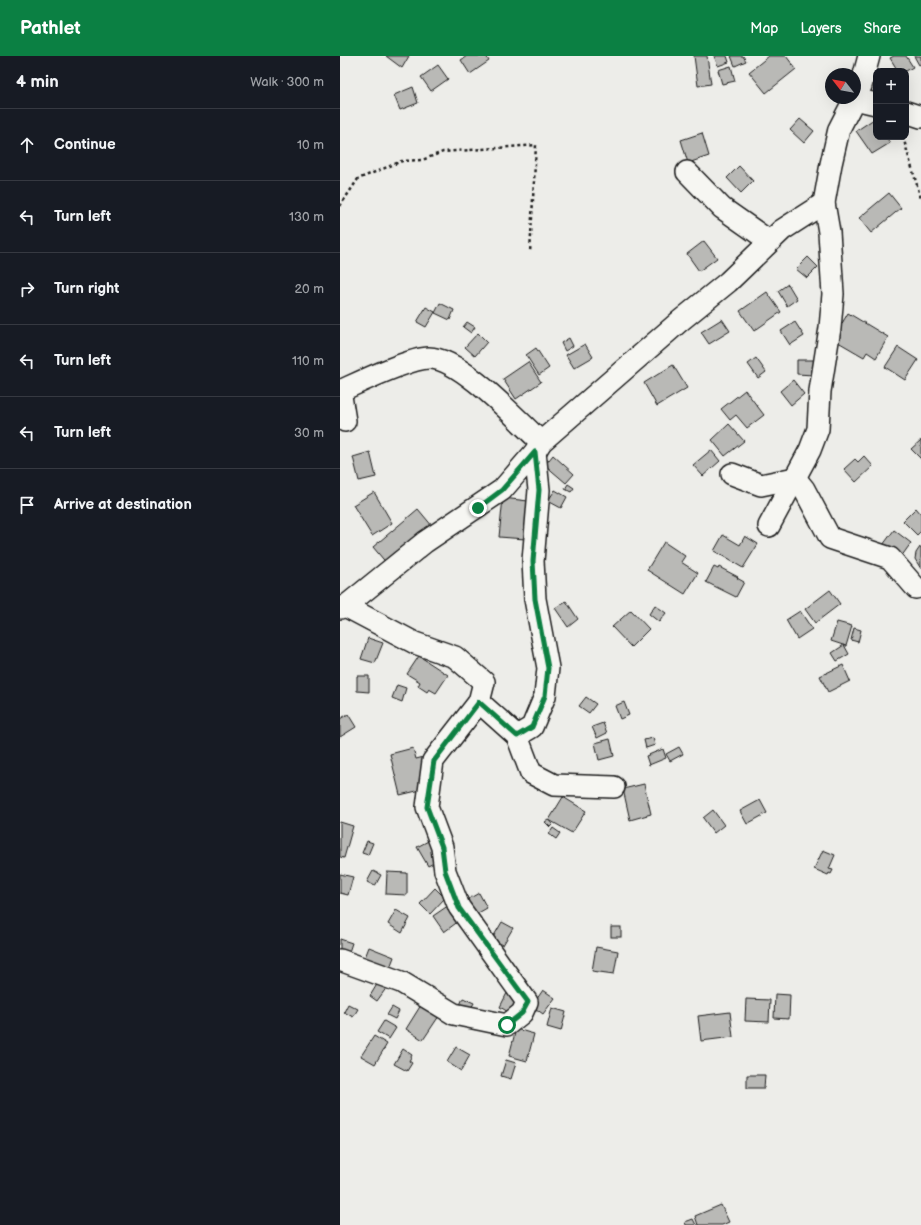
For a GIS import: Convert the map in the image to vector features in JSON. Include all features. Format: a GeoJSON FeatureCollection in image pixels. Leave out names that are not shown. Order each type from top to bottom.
{"type":"FeatureCollection","features":[{"type":"Feature","properties":{"kind":"street"},"geometry":{"type":"LineString","coordinates":[[861,86],[869,56]]}},
{"type":"Feature","properties":{"kind":"street"},"geometry":{"type":"LineString","coordinates":[[861,100],[873,103]]}},
{"type":"Feature","properties":{"kind":"street"},"geometry":{"type":"LineString","coordinates":[[769,526],[810,450],[818,429],[820,391],[830,328],[833,287],[829,232],[824,203],[839,129],[852,104]]}},
{"type":"Feature","properties":{"kind":"street"},"geometry":{"type":"LineString","coordinates":[[909,113],[921,117]]}},
{"type":"Feature","properties":{"kind":"street"},"geometry":{"type":"LineString","coordinates":[[687,172],[722,208],[769,241]]}},
{"type":"Feature","properties":{"kind":"street"},"geometry":{"type":"LineString","coordinates":[[340,960],[401,982],[454,1014],[507,1025],[522,1013],[528,1002],[459,908],[445,871],[442,847],[427,807],[434,761],[479,702],[484,682],[455,657],[416,643],[342,607],[425,542],[502,490],[538,447],[680,322],[728,282],[769,241],[782,230],[824,203]]}},
{"type":"Feature","properties":{"kind":"street"},"geometry":{"type":"LineString","coordinates":[[345,421],[340,390],[403,365],[429,358],[448,362],[468,375],[538,447],[539,490],[533,561],[535,599],[548,668],[545,696],[532,727],[517,736]]}},
{"type":"Feature","properties":{"kind":"street"},"geometry":{"type":"LineString","coordinates":[[732,474],[761,485],[795,478]]}},
{"type":"Feature","properties":{"kind":"street"},"geometry":{"type":"LineString","coordinates":[[795,478],[804,489],[830,538],[890,558],[916,588]]}},
{"type":"Feature","properties":{"kind":"street"},"geometry":{"type":"LineString","coordinates":[[479,702],[517,736],[531,773],[554,785],[614,787]]}},
{"type":"Feature","properties":{"kind":"path"},"geometry":{"type":"LineString","coordinates":[[904,140],[921,199]]}},
{"type":"Feature","properties":{"kind":"path"},"geometry":{"type":"LineString","coordinates":[[340,206],[358,179],[402,161],[422,160],[443,152],[536,145],[530,253]]}},
{"type":"Feature","properties":{"kind":"building"},"geometry":{"type":"Polygon","coordinates":[[[386,56],[409,56],[402,68],[386,56]]]}},
{"type":"Feature","properties":{"kind":"building"},"geometry":{"type":"Polygon","coordinates":[[[467,56],[486,56],[489,61],[470,74],[461,60],[467,56]]]}},
{"type":"Feature","properties":{"kind":"building"},"geometry":{"type":"Polygon","coordinates":[[[694,56],[707,56],[711,84],[698,86],[694,56]]]}},
{"type":"Feature","properties":{"kind":"building"},"geometry":{"type":"Polygon","coordinates":[[[714,56],[727,56],[729,62],[718,66],[714,56]]]}},
{"type":"Feature","properties":{"kind":"building"},"geometry":{"type":"Polygon","coordinates":[[[731,56],[743,56],[746,61],[735,66],[731,56]]]}},
{"type":"Feature","properties":{"kind":"building"},"geometry":{"type":"Polygon","coordinates":[[[769,56],[786,56],[796,69],[766,93],[749,72],[769,56]]]}},
{"type":"Feature","properties":{"kind":"building"},"geometry":{"type":"Polygon","coordinates":[[[894,56],[906,56],[913,67],[909,69],[909,68],[896,68],[890,58],[894,56]]]}},
{"type":"Feature","properties":{"kind":"building"},"geometry":{"type":"Polygon","coordinates":[[[914,56],[921,56],[921,64],[919,65],[914,56]]]}},
{"type":"Feature","properties":{"kind":"building"},"geometry":{"type":"Polygon","coordinates":[[[438,65],[448,79],[431,91],[421,77],[438,65]]]}},
{"type":"Feature","properties":{"kind":"building"},"geometry":{"type":"Polygon","coordinates":[[[731,66],[735,81],[722,84],[718,70],[731,66]]]}},
{"type":"Feature","properties":{"kind":"building"},"geometry":{"type":"Polygon","coordinates":[[[413,87],[418,103],[400,110],[394,95],[413,87]]]}},
{"type":"Feature","properties":{"kind":"building"},"geometry":{"type":"Polygon","coordinates":[[[800,119],[814,131],[804,143],[790,130],[800,119]]]}},
{"type":"Feature","properties":{"kind":"building"},"geometry":{"type":"Polygon","coordinates":[[[873,120],[873,140],[888,140],[890,143],[872,154],[856,131],[873,120]]]}},
{"type":"Feature","properties":{"kind":"building"},"geometry":{"type":"Polygon","coordinates":[[[702,133],[709,156],[688,163],[681,140],[702,133]]]}},
{"type":"Feature","properties":{"kind":"building"},"geometry":{"type":"Polygon","coordinates":[[[739,166],[753,181],[741,193],[727,178],[739,166]]]}},
{"type":"Feature","properties":{"kind":"building"},"geometry":{"type":"Polygon","coordinates":[[[889,193],[901,208],[871,233],[859,218],[889,193]]]}},
{"type":"Feature","properties":{"kind":"building"},"geometry":{"type":"Polygon","coordinates":[[[704,241],[717,258],[699,271],[687,254],[704,241]]]}},
{"type":"Feature","properties":{"kind":"building"},"geometry":{"type":"Polygon","coordinates":[[[808,257],[818,267],[807,278],[796,269],[808,257]]]}},
{"type":"Feature","properties":{"kind":"building"},"geometry":{"type":"Polygon","coordinates":[[[788,284],[797,299],[787,306],[778,291],[788,284]]]}},
{"type":"Feature","properties":{"kind":"building"},"geometry":{"type":"Polygon","coordinates":[[[767,292],[781,312],[754,331],[740,311],[767,292]]]}},
{"type":"Feature","properties":{"kind":"building"},"geometry":{"type":"Polygon","coordinates":[[[440,303],[454,310],[450,320],[435,313],[440,303]]]}},
{"type":"Feature","properties":{"kind":"building"},"geometry":{"type":"Polygon","coordinates":[[[426,307],[435,312],[426,327],[417,322],[426,307]]]}},
{"type":"Feature","properties":{"kind":"building"},"geometry":{"type":"Polygon","coordinates":[[[848,313],[888,337],[876,358],[867,352],[864,357],[833,339],[848,313]]]}},
{"type":"Feature","properties":{"kind":"building"},"geometry":{"type":"Polygon","coordinates":[[[722,319],[730,331],[709,344],[701,332],[722,319]]]}},
{"type":"Feature","properties":{"kind":"building"},"geometry":{"type":"Polygon","coordinates":[[[467,322],[475,327],[471,333],[463,327],[467,322]]]}},
{"type":"Feature","properties":{"kind":"building"},"geometry":{"type":"Polygon","coordinates":[[[795,322],[804,336],[790,345],[781,331],[795,322]]]}},
{"type":"Feature","properties":{"kind":"building"},"geometry":{"type":"Polygon","coordinates":[[[478,333],[487,342],[475,356],[465,347],[478,333]]]}},
{"type":"Feature","properties":{"kind":"building"},"geometry":{"type":"Polygon","coordinates":[[[569,338],[573,346],[565,351],[561,343],[569,338]]]}},
{"type":"Feature","properties":{"kind":"building"},"geometry":{"type":"Polygon","coordinates":[[[585,344],[593,357],[574,368],[566,355],[585,344]]]}},
{"type":"Feature","properties":{"kind":"building"},"geometry":{"type":"Polygon","coordinates":[[[898,347],[918,360],[905,380],[885,367],[898,347]]]}},
{"type":"Feature","properties":{"kind":"building"},"geometry":{"type":"Polygon","coordinates":[[[536,348],[549,368],[539,375],[526,355],[536,348]]]}},
{"type":"Feature","properties":{"kind":"building"},"geometry":{"type":"Polygon","coordinates":[[[756,358],[766,372],[758,378],[748,364],[756,358]]]}},
{"type":"Feature","properties":{"kind":"building"},"geometry":{"type":"Polygon","coordinates":[[[797,360],[814,360],[813,375],[797,374],[797,360]]]}},
{"type":"Feature","properties":{"kind":"building"},"geometry":{"type":"Polygon","coordinates":[[[528,362],[541,382],[516,399],[503,379],[528,362]]]}},
{"type":"Feature","properties":{"kind":"building"},"geometry":{"type":"Polygon","coordinates":[[[673,365],[687,388],[657,406],[644,383],[673,365]]]}},
{"type":"Feature","properties":{"kind":"building"},"geometry":{"type":"Polygon","coordinates":[[[793,380],[804,394],[791,405],[780,391],[793,380]]]}},
{"type":"Feature","properties":{"kind":"building"},"geometry":{"type":"Polygon","coordinates":[[[745,390],[764,415],[747,428],[736,415],[730,420],[721,409],[745,390]]]}},
{"type":"Feature","properties":{"kind":"building"},"geometry":{"type":"Polygon","coordinates":[[[729,424],[744,441],[725,456],[712,440],[729,424]]]}},
{"type":"Feature","properties":{"kind":"building"},"geometry":{"type":"Polygon","coordinates":[[[921,440],[921,459],[911,449],[921,440]]]}},
{"type":"Feature","properties":{"kind":"building"},"geometry":{"type":"Polygon","coordinates":[[[711,450],[720,461],[703,476],[693,465],[711,450]]]}},
{"type":"Feature","properties":{"kind":"building"},"geometry":{"type":"Polygon","coordinates":[[[370,452],[376,477],[359,481],[353,457],[370,452]]]}},
{"type":"Feature","properties":{"kind":"building"},"geometry":{"type":"Polygon","coordinates":[[[553,455],[574,474],[566,483],[545,465],[553,455]]]}},
{"type":"Feature","properties":{"kind":"building"},"geometry":{"type":"Polygon","coordinates":[[[864,456],[873,466],[856,482],[844,469],[855,459],[858,462],[864,456]]]}},
{"type":"Feature","properties":{"kind":"building"},"geometry":{"type":"Polygon","coordinates":[[[568,484],[574,488],[571,492],[565,489],[568,484]]]}},
{"type":"Feature","properties":{"kind":"building"},"geometry":{"type":"Polygon","coordinates":[[[555,490],[567,497],[561,508],[548,501],[555,490]]]}},
{"type":"Feature","properties":{"kind":"building"},"geometry":{"type":"Polygon","coordinates":[[[374,492],[392,523],[372,536],[353,505],[374,492]]]}},
{"type":"Feature","properties":{"kind":"building"},"geometry":{"type":"Polygon","coordinates":[[[503,498],[528,501],[525,539],[499,537],[503,498]]]}},
{"type":"Feature","properties":{"kind":"building"},"geometry":{"type":"Polygon","coordinates":[[[916,508],[921,514],[921,531],[917,535],[903,521],[916,508]]]}},
{"type":"Feature","properties":{"kind":"building"},"geometry":{"type":"Polygon","coordinates":[[[418,509],[433,527],[388,565],[373,547],[418,509]]]}},
{"type":"Feature","properties":{"kind":"building"},"geometry":{"type":"Polygon","coordinates":[[[894,530],[911,543],[901,557],[883,545],[894,530]]]}},
{"type":"Feature","properties":{"kind":"building"},"geometry":{"type":"Polygon","coordinates":[[[723,535],[740,545],[745,536],[758,544],[743,568],[714,551],[723,535]]]}},
{"type":"Feature","properties":{"kind":"building"},"geometry":{"type":"Polygon","coordinates":[[[664,542],[685,556],[681,562],[698,573],[685,594],[647,570],[664,542]]]}},
{"type":"Feature","properties":{"kind":"building"},"geometry":{"type":"Polygon","coordinates":[[[920,547],[921,569],[915,559],[916,553],[920,547]]]}},
{"type":"Feature","properties":{"kind":"building"},"geometry":{"type":"Polygon","coordinates":[[[714,567],[718,569],[719,567],[738,577],[737,578],[744,582],[736,597],[706,582],[714,567]]]}},
{"type":"Feature","properties":{"kind":"building"},"geometry":{"type":"Polygon","coordinates":[[[830,590],[840,604],[815,623],[805,609],[830,590]]]}},
{"type":"Feature","properties":{"kind":"building"},"geometry":{"type":"Polygon","coordinates":[[[566,601],[578,619],[568,627],[555,608],[566,601]]]}},
{"type":"Feature","properties":{"kind":"building"},"geometry":{"type":"Polygon","coordinates":[[[655,605],[666,613],[659,622],[649,614],[655,605]]]}},
{"type":"Feature","properties":{"kind":"building"},"geometry":{"type":"Polygon","coordinates":[[[631,610],[649,629],[631,647],[612,627],[631,610]]]}},
{"type":"Feature","properties":{"kind":"building"},"geometry":{"type":"Polygon","coordinates":[[[800,611],[812,629],[797,639],[786,620],[800,611]]]}},
{"type":"Feature","properties":{"kind":"building"},"geometry":{"type":"Polygon","coordinates":[[[837,622],[852,626],[846,646],[831,641],[837,622]]]}},
{"type":"Feature","properties":{"kind":"building"},"geometry":{"type":"Polygon","coordinates":[[[854,628],[861,630],[858,642],[851,640],[854,628]]]}},
{"type":"Feature","properties":{"kind":"building"},"geometry":{"type":"Polygon","coordinates":[[[368,638],[383,643],[375,663],[361,659],[368,638]]]}},
{"type":"Feature","properties":{"kind":"building"},"geometry":{"type":"Polygon","coordinates":[[[844,645],[849,654],[837,661],[832,653],[844,645]]]}},
{"type":"Feature","properties":{"kind":"building"},"geometry":{"type":"Polygon","coordinates":[[[419,656],[448,675],[436,693],[429,689],[427,692],[418,686],[420,682],[407,674],[419,656]]]}},
{"type":"Feature","properties":{"kind":"building"},"geometry":{"type":"Polygon","coordinates":[[[843,665],[850,681],[828,692],[820,676],[843,665]]]}},
{"type":"Feature","properties":{"kind":"building"},"geometry":{"type":"Polygon","coordinates":[[[357,676],[369,676],[369,692],[357,691],[357,676]]]}},
{"type":"Feature","properties":{"kind":"building"},"geometry":{"type":"Polygon","coordinates":[[[397,685],[406,688],[402,702],[392,698],[397,685]]]}},
{"type":"Feature","properties":{"kind":"building"},"geometry":{"type":"Polygon","coordinates":[[[586,697],[596,704],[589,713],[579,706],[586,697]]]}},
{"type":"Feature","properties":{"kind":"building"},"geometry":{"type":"Polygon","coordinates":[[[624,702],[629,715],[620,719],[615,706],[624,702]]]}},
{"type":"Feature","properties":{"kind":"building"},"geometry":{"type":"Polygon","coordinates":[[[348,714],[356,727],[340,737],[340,719],[348,714]]]}},
{"type":"Feature","properties":{"kind":"building"},"geometry":{"type":"Polygon","coordinates":[[[603,723],[607,733],[597,738],[592,727],[603,723]]]}},
{"type":"Feature","properties":{"kind":"building"},"geometry":{"type":"Polygon","coordinates":[[[653,738],[655,745],[646,748],[644,740],[653,738]]]}},
{"type":"Feature","properties":{"kind":"building"},"geometry":{"type":"Polygon","coordinates":[[[610,739],[614,756],[599,760],[595,743],[610,739]]]}},
{"type":"Feature","properties":{"kind":"building"},"geometry":{"type":"Polygon","coordinates":[[[679,747],[683,754],[670,761],[666,754],[679,747]]]}},
{"type":"Feature","properties":{"kind":"building"},"geometry":{"type":"Polygon","coordinates":[[[413,748],[416,759],[424,757],[427,773],[425,789],[400,795],[390,754],[413,748]]]}},
{"type":"Feature","properties":{"kind":"building"},"geometry":{"type":"Polygon","coordinates":[[[663,749],[666,758],[649,765],[646,756],[663,749]]]}},
{"type":"Feature","properties":{"kind":"building"},"geometry":{"type":"Polygon","coordinates":[[[644,784],[651,814],[630,820],[623,789],[644,784]]]}},
{"type":"Feature","properties":{"kind":"building"},"geometry":{"type":"Polygon","coordinates":[[[563,797],[586,811],[572,833],[549,820],[563,797]]]}},
{"type":"Feature","properties":{"kind":"building"},"geometry":{"type":"Polygon","coordinates":[[[760,800],[767,813],[747,824],[740,811],[760,800]]]}},
{"type":"Feature","properties":{"kind":"building"},"geometry":{"type":"Polygon","coordinates":[[[713,810],[724,825],[714,833],[703,818],[713,810]]]}},
{"type":"Feature","properties":{"kind":"building"},"geometry":{"type":"Polygon","coordinates":[[[548,820],[553,824],[550,827],[545,822],[548,820]]]}},
{"type":"Feature","properties":{"kind":"building"},"geometry":{"type":"Polygon","coordinates":[[[340,822],[353,826],[344,858],[340,857],[340,822]]]}},
{"type":"Feature","properties":{"kind":"building"},"geometry":{"type":"Polygon","coordinates":[[[553,828],[560,833],[556,839],[549,834],[553,828]]]}},
{"type":"Feature","properties":{"kind":"building"},"geometry":{"type":"Polygon","coordinates":[[[432,839],[443,858],[428,866],[417,847],[432,839]]]}},
{"type":"Feature","properties":{"kind":"building"},"geometry":{"type":"Polygon","coordinates":[[[367,841],[373,843],[368,855],[362,853],[367,841]]]}},
{"type":"Feature","properties":{"kind":"building"},"geometry":{"type":"Polygon","coordinates":[[[823,850],[835,855],[829,869],[833,870],[831,874],[829,873],[828,875],[814,869],[823,850]]]}},
{"type":"Feature","properties":{"kind":"building"},"geometry":{"type":"Polygon","coordinates":[[[373,871],[381,875],[375,886],[367,882],[373,871]]]}},
{"type":"Feature","properties":{"kind":"building"},"geometry":{"type":"Polygon","coordinates":[[[387,872],[407,873],[407,895],[386,894],[387,872]]]}},
{"type":"Feature","properties":{"kind":"building"},"geometry":{"type":"Polygon","coordinates":[[[340,874],[353,877],[348,895],[340,893],[340,874]]]}},
{"type":"Feature","properties":{"kind":"building"},"geometry":{"type":"Polygon","coordinates":[[[435,888],[445,898],[430,914],[420,904],[435,888]]]}},
{"type":"Feature","properties":{"kind":"building"},"geometry":{"type":"Polygon","coordinates":[[[479,893],[487,908],[473,916],[465,901],[479,893]]]}},
{"type":"Feature","properties":{"kind":"building"},"geometry":{"type":"Polygon","coordinates":[[[452,903],[463,918],[444,932],[433,916],[452,903]]]}},
{"type":"Feature","properties":{"kind":"building"},"geometry":{"type":"Polygon","coordinates":[[[396,910],[410,918],[402,933],[388,924],[396,910]]]}},
{"type":"Feature","properties":{"kind":"building"},"geometry":{"type":"Polygon","coordinates":[[[502,922],[513,928],[503,945],[492,939],[502,922]]]}},
{"type":"Feature","properties":{"kind":"building"},"geometry":{"type":"Polygon","coordinates":[[[611,927],[621,927],[621,937],[611,937],[611,927]]]}},
{"type":"Feature","properties":{"kind":"building"},"geometry":{"type":"Polygon","coordinates":[[[340,939],[352,943],[346,961],[340,959],[340,939]]]}},
{"type":"Feature","properties":{"kind":"building"},"geometry":{"type":"Polygon","coordinates":[[[369,947],[394,957],[389,970],[364,960],[369,947]]]}},
{"type":"Feature","properties":{"kind":"building"},"geometry":{"type":"Polygon","coordinates":[[[596,947],[618,951],[614,974],[592,971],[596,947]]]}},
{"type":"Feature","properties":{"kind":"building"},"geometry":{"type":"Polygon","coordinates":[[[379,981],[387,987],[377,1001],[370,996],[379,981]]]}},
{"type":"Feature","properties":{"kind":"building"},"geometry":{"type":"Polygon","coordinates":[[[543,990],[555,998],[543,1014],[532,1006],[543,990]]]}},
{"type":"Feature","properties":{"kind":"building"},"geometry":{"type":"Polygon","coordinates":[[[507,993],[518,999],[510,1013],[500,1007],[507,993]]]}},
{"type":"Feature","properties":{"kind":"building"},"geometry":{"type":"Polygon","coordinates":[[[775,994],[790,995],[789,1019],[774,1018],[775,994]]]}},
{"type":"Feature","properties":{"kind":"building"},"geometry":{"type":"Polygon","coordinates":[[[463,998],[474,1003],[470,1010],[460,1005],[463,998]]]}},
{"type":"Feature","properties":{"kind":"building"},"geometry":{"type":"Polygon","coordinates":[[[746,999],[770,1000],[769,1022],[745,1021],[746,999]]]}},
{"type":"Feature","properties":{"kind":"building"},"geometry":{"type":"Polygon","coordinates":[[[348,1004],[358,1009],[353,1017],[344,1012],[348,1004]]]}},
{"type":"Feature","properties":{"kind":"building"},"geometry":{"type":"Polygon","coordinates":[[[421,1005],[439,1016],[423,1040],[406,1029],[421,1005]]]}},
{"type":"Feature","properties":{"kind":"building"},"geometry":{"type":"Polygon","coordinates":[[[392,1007],[399,1011],[395,1019],[387,1015],[392,1007]]]}},
{"type":"Feature","properties":{"kind":"building"},"geometry":{"type":"Polygon","coordinates":[[[552,1008],[566,1012],[561,1031],[547,1027],[552,1008]]]}},
{"type":"Feature","properties":{"kind":"building"},"geometry":{"type":"Polygon","coordinates":[[[730,1012],[733,1037],[701,1041],[698,1016],[730,1012]]]}},
{"type":"Feature","properties":{"kind":"building"},"geometry":{"type":"Polygon","coordinates":[[[384,1021],[396,1028],[389,1039],[377,1032],[384,1021]]]}},
{"type":"Feature","properties":{"kind":"building"},"geometry":{"type":"Polygon","coordinates":[[[516,1029],[534,1034],[527,1061],[509,1056],[516,1029]]]}},
{"type":"Feature","properties":{"kind":"building"},"geometry":{"type":"Polygon","coordinates":[[[374,1036],[387,1044],[375,1064],[361,1056],[374,1036]]]}},
{"type":"Feature","properties":{"kind":"building"},"geometry":{"type":"Polygon","coordinates":[[[456,1047],[470,1055],[461,1071],[447,1062],[456,1047]]]}},
{"type":"Feature","properties":{"kind":"building"},"geometry":{"type":"Polygon","coordinates":[[[403,1049],[412,1055],[409,1061],[412,1063],[407,1071],[394,1064],[403,1049]]]}},
{"type":"Feature","properties":{"kind":"building"},"geometry":{"type":"Polygon","coordinates":[[[506,1060],[516,1063],[511,1079],[501,1076],[506,1060]]]}},
{"type":"Feature","properties":{"kind":"building"},"geometry":{"type":"Polygon","coordinates":[[[747,1075],[765,1075],[764,1088],[747,1088],[747,1075]]]}},
{"type":"Feature","properties":{"kind":"building"},"geometry":{"type":"Polygon","coordinates":[[[721,1205],[729,1222],[722,1225],[698,1225],[695,1216],[721,1205]]]}},
{"type":"Feature","properties":{"kind":"building"},"geometry":{"type":"Polygon","coordinates":[[[693,1219],[696,1225],[686,1225],[685,1222],[693,1219]]]}},
{"type":"Feature","properties":{"kind":"route"},"geometry":{"type":"LineString","coordinates":[[478,508],[502,490],[535,452],[539,490],[533,561],[535,599],[548,668],[545,696],[532,727],[517,736],[479,702],[464,724],[434,761],[427,807],[442,847],[445,871],[459,908],[528,1002],[522,1013],[507,1025]]}}]}
